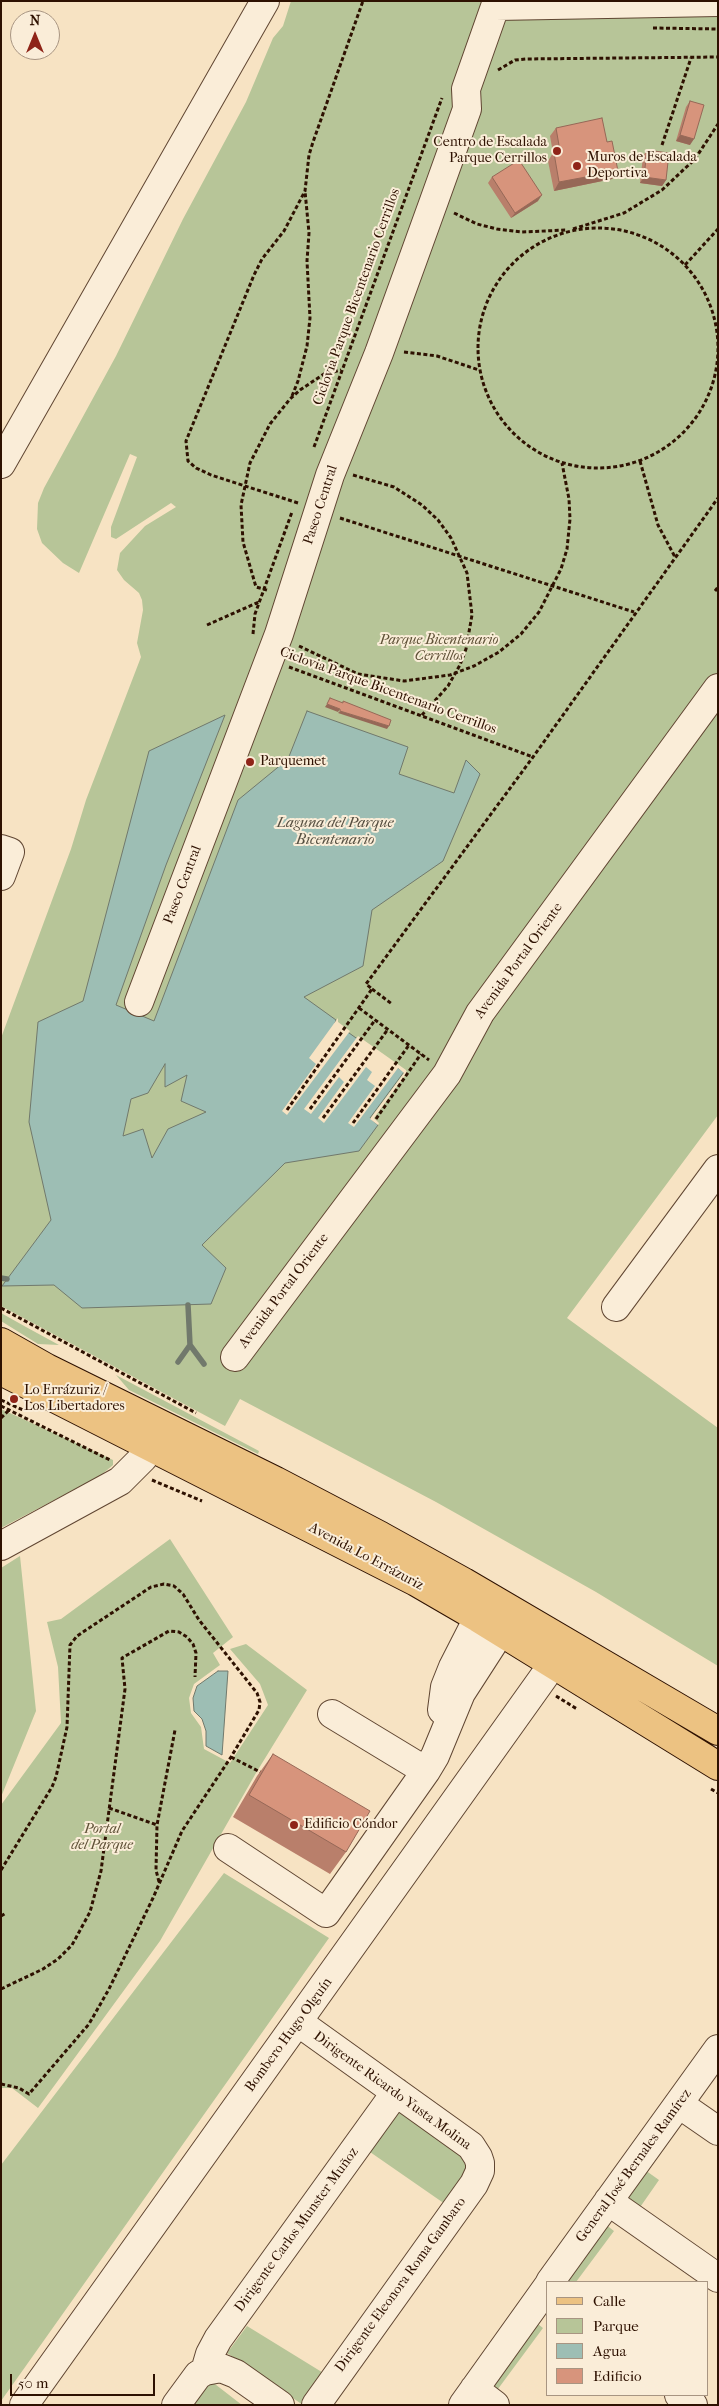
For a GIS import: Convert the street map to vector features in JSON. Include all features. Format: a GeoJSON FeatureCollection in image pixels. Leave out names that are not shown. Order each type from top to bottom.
{"type":"FeatureCollection","features":[{"type":"Feature","properties":{"kind":"main road","name":"Avenida Lo Errázuriz"},"geometry":{"type":"LineString","coordinates":[[1,1342],[47,1368],[268,1477],[423,1559],[718,1731]]}},
{"type":"Feature","properties":{"kind":"main road","name":"Avenida Lo Errázuriz"},"geometry":{"type":"LineString","coordinates":[[1,1370],[358,1552],[489,1624],[718,1766]]}},
{"type":"Feature","properties":{"kind":"street"},"geometry":{"type":"LineString","coordinates":[[1,464],[265,1]]}},
{"type":"Feature","properties":{"kind":"street","name":"Paseo Central"},"geometry":{"type":"LineString","coordinates":[[140,1002],[292,596],[307,506],[330,474],[379,353],[467,109],[466,89],[496,4],[718,2]]}},
{"type":"Feature","properties":{"kind":"street","name":"Avenida Portal Oriente"},"geometry":{"type":"LineString","coordinates":[[235,1357],[447,1074],[460,1054],[480,1013],[718,688]]}},
{"type":"Feature","properties":{"kind":"street"},"geometry":{"type":"LineString","coordinates":[[616,1307],[718,1169]]}},
{"type":"Feature","properties":{"kind":"street"},"geometry":{"type":"LineString","coordinates":[[1,1546],[49,1518],[107,1490],[131,1470],[151,1447]]}},
{"type":"Feature","properties":{"kind":"street"},"geometry":{"type":"LineString","coordinates":[[228,1848],[326,1913],[435,1756],[440,1741],[445,1687],[452,1667],[489,1624]]}},
{"type":"Feature","properties":{"kind":"street","name":"Bombero Hugo Olguín"},"geometry":{"type":"LineString","coordinates":[[24,2405],[553,1664]]}},
{"type":"Feature","properties":{"kind":"street"},"geometry":{"type":"LineString","coordinates":[[332,1714],[426,1771]]}},
{"type":"Feature","properties":{"kind":"street","name":"Dirigente Ricardo Yusta Molina"},"geometry":{"type":"LineString","coordinates":[[298,2022],[471,2146],[480,2163]]}},
{"type":"Feature","properties":{"kind":"street","name":"General José Bernales Ramírez"},"geometry":{"type":"LineString","coordinates":[[554,2281],[608,2201],[718,2049]]}},
{"type":"Feature","properties":{"kind":"street","name":"Dirigente Carlos Munster Muñoz"},"geometry":{"type":"LineString","coordinates":[[205,2371],[210,2354],[218,2339],[396,2092]]}},
{"type":"Feature","properties":{"kind":"street"},"geometry":{"type":"LineString","coordinates":[[679,2104],[718,2131]]}},
{"type":"Feature","properties":{"kind":"street","name":"Dirigente Eleonora Roma Gambaro"},"geometry":{"type":"LineString","coordinates":[[316,2405],[474,2184],[480,2171],[480,2163]]}},
{"type":"Feature","properties":{"kind":"street"},"geometry":{"type":"LineString","coordinates":[[608,2201],[718,2278]]}},
{"type":"Feature","properties":{"kind":"street","name":"General José Bernales Ramírez"},"geometry":{"type":"LineString","coordinates":[[477,2400],[546,2293]]}},
{"type":"Feature","properties":{"kind":"street"},"geometry":{"type":"LineString","coordinates":[[176,2405],[193,2382],[205,2371],[221,2368],[230,2370],[280,2405]]}},
{"type":"Feature","properties":{"kind":"street"},"geometry":{"type":"LineString","coordinates":[[680,2396],[693,2405]]}},
{"type":"Feature","properties":{"kind":"path"},"geometry":{"type":"LineString","coordinates":[[290,399],[298,381],[309,334],[310,309],[306,252],[309,233],[305,190],[313,142],[363,1]]}},
{"type":"Feature","properties":{"kind":"path"},"geometry":{"type":"LineString","coordinates":[[662,146],[691,58]]}},
{"type":"Feature","properties":{"kind":"path"},"geometry":{"type":"LineString","coordinates":[[496,72],[506,64],[526,59],[718,58]]}},
{"type":"Feature","properties":{"kind":"path","name":"Ciclovia Parque Bicentenario Cerrillos"},"geometry":{"type":"LineString","coordinates":[[311,455],[443,95]]}},
{"type":"Feature","properties":{"kind":"path"},"geometry":{"type":"LineString","coordinates":[[434,202],[466,220],[497,229],[522,232],[569,230],[606,228],[641,236],[665,248],[685,265],[701,287],[713,318],[717,345],[715,380],[705,404],[690,426],[664,449],[640,461],[601,468],[562,463],[529,446],[508,428],[492,405],[480,371],[478,342],[481,323],[486,305],[500,279],[526,252],[569,230],[624,213],[662,190],[695,159],[718,124]]}},
{"type":"Feature","properties":{"kind":"path"},"geometry":{"type":"LineString","coordinates":[[305,190],[284,231],[262,259],[254,275],[186,441],[185,450],[192,465],[211,475],[244,486],[634,612]]}},
{"type":"Feature","properties":{"kind":"path"},"geometry":{"type":"LineString","coordinates":[[685,265],[718,229]]}},
{"type":"Feature","properties":{"kind":"path"},"geometry":{"type":"LineString","coordinates":[[379,353],[416,352],[438,356],[480,371]]}},
{"type":"Feature","properties":{"kind":"path"},"geometry":{"type":"LineString","coordinates":[[292,596],[256,587],[244,551],[241,514],[244,486],[259,443],[270,424],[290,399],[324,374],[341,370]]}},
{"type":"Feature","properties":{"kind":"path"},"geometry":{"type":"LineString","coordinates":[[640,461],[658,525],[675,557]]}},
{"type":"Feature","properties":{"kind":"path"},"geometry":{"type":"LineString","coordinates":[[279,634],[335,665],[369,677],[415,681],[456,673],[487,660],[510,643],[535,618],[553,587],[564,559],[569,529],[569,499],[562,463]]}},
{"type":"Feature","properties":{"kind":"path"},"geometry":{"type":"LineString","coordinates":[[330,474],[352,475],[374,480],[394,487],[413,498],[438,520],[451,538],[461,557],[470,590],[472,615],[468,641],[456,673],[438,698],[422,715]]}},
{"type":"Feature","properties":{"kind":"path","name":"Ciclovia Parque Bicentenario Cerrillos"},"geometry":{"type":"LineString","coordinates":[[298,493],[307,506],[260,602],[253,633],[256,648],[268,659],[533,757]]}},
{"type":"Feature","properties":{"kind":"path"},"geometry":{"type":"LineString","coordinates":[[392,1004],[366,984],[533,757],[634,612],[718,498]]}},
{"type":"Feature","properties":{"kind":"path"},"geometry":{"type":"LineString","coordinates":[[207,625],[260,602]]}},
{"type":"Feature","properties":{"kind":"path"},"geometry":{"type":"LineString","coordinates":[[287,1110],[372,989]]}},
{"type":"Feature","properties":{"kind":"path"},"geometry":{"type":"LineString","coordinates":[[359,1008],[447,1074]]}},
{"type":"Feature","properties":{"kind":"path"},"geometry":{"type":"LineString","coordinates":[[310,1109],[375,1020]]}},
{"type":"Feature","properties":{"kind":"path"},"geometry":{"type":"LineString","coordinates":[[323,1118],[388,1029]]}},
{"type":"Feature","properties":{"kind":"path"},"geometry":{"type":"LineString","coordinates":[[353,1123],[409,1045]]}},
{"type":"Feature","properties":{"kind":"path"},"geometry":{"type":"LineString","coordinates":[[376,1119],[421,1054]]}},
{"type":"Feature","properties":{"kind":"path"},"geometry":{"type":"LineString","coordinates":[[1,1406],[131,1470],[211,1506]]}},
{"type":"Feature","properties":{"kind":"path"},"geometry":{"type":"LineString","coordinates":[[1,1418],[9,1410]]}},
{"type":"Feature","properties":{"kind":"path"},"geometry":{"type":"LineString","coordinates":[[1,1870],[52,1787],[56,1777],[67,1732],[70,1645],[78,1636],[151,1587],[169,1584],[179,1590],[199,1620],[259,1697],[258,1715],[182,1831],[109,1989],[89,2024],[29,2094],[19,2088],[1,2084]]}},
{"type":"Feature","properties":{"kind":"path"},"geometry":{"type":"LineString","coordinates":[[1,1989],[43,1970],[58,1958],[81,1930],[95,1898],[125,1689],[122,1658],[168,1631],[178,1632],[187,1637],[193,1644],[196,1653],[195,1677]]}},
{"type":"Feature","properties":{"kind":"path"},"geometry":{"type":"LineString","coordinates":[[159,1883],[156,1870],[157,1825],[175,1730]]}},
{"type":"Feature","properties":{"kind":"path"},"geometry":{"type":"LineString","coordinates":[[231,1757],[264,1774]]}},
{"type":"Feature","properties":{"kind":"path"},"geometry":{"type":"LineString","coordinates":[[109,1808],[157,1825]]}},
{"type":"Feature","properties":{"kind":"path"},"geometry":{"type":"LineString","coordinates":[[1,1916],[6,1913]]}},
{"type":"Feature","properties":{"kind":"green space","name":"Parque Bicentenario Cerrillos"},"geometry":{"type":"Polygon","coordinates":[[[291,1],[718,1],[718,1115],[567,1318],[718,1428],[718,1666],[596,1592],[436,1502],[240,1399],[225,1426],[1,1306],[1,1038],[71,849],[86,800],[141,657],[137,643],[143,610],[142,600],[139,593],[124,580],[117,570],[120,553],[145,526],[176,507],[171,503],[116,539],[111,537],[111,527],[137,457],[130,454],[79,573],[63,563],[42,543],[37,529],[38,503],[44,488],[116,356],[183,219],[246,102],[273,38],[283,26],[291,1]]]}},
{"type":"Feature","properties":{"kind":"green space"},"geometry":{"type":"Polygon","coordinates":[[[1,1313],[59,1345],[38,1344],[1,1321],[1,1313]]]}},
{"type":"Feature","properties":{"kind":"green space"},"geometry":{"type":"Polygon","coordinates":[[[116,1375],[259,1451],[258,1454],[129,1390],[116,1375]]]}},
{"type":"Feature","properties":{"kind":"green space"},"geometry":{"type":"Polygon","coordinates":[[[1,1409],[113,1460],[113,1465],[100,1476],[1,1528],[1,1409]]]}},
{"type":"Feature","properties":{"kind":"green space","name":"Portal del Parque"},"geometry":{"type":"Polygon","coordinates":[[[170,1539],[233,1637],[213,1653],[220,1665],[194,1684],[189,1698],[191,1713],[201,1727],[204,1749],[230,1763],[268,1705],[260,1684],[230,1649],[246,1644],[307,1690],[256,1773],[160,1941],[38,2108],[12,2088],[1,2088],[1,1805],[61,1723],[58,1667],[47,1622],[61,1619],[170,1539]]]}},
{"type":"Feature","properties":{"kind":"green space"},"geometry":{"type":"Polygon","coordinates":[[[20,1556],[36,1711],[1,1797],[1,1568],[20,1556]]]}},
{"type":"Feature","properties":{"kind":"green space"},"geometry":{"type":"Polygon","coordinates":[[[224,1873],[329,1938],[1,2401],[1,2165],[224,1873]]]}},
{"type":"Feature","properties":{"kind":"green space"},"geometry":{"type":"Polygon","coordinates":[[[399,2110],[469,2161],[470,2174],[445,2204],[370,2152],[399,2110]]]}},
{"type":"Feature","properties":{"kind":"green space"},"geometry":{"type":"Polygon","coordinates":[[[645,2170],[659,2180],[636,2213],[621,2202],[645,2170]]]}},
{"type":"Feature","properties":{"kind":"green space"},"geometry":{"type":"Polygon","coordinates":[[[605,2224],[614,2231],[577,2281],[562,2281],[605,2224]]]}},
{"type":"Feature","properties":{"kind":"green space"},"geometry":{"type":"Polygon","coordinates":[[[534,2321],[543,2328],[495,2393],[485,2386],[534,2321]]]}},
{"type":"Feature","properties":{"kind":"green space"},"geometry":{"type":"Polygon","coordinates":[[[247,2326],[325,2374],[303,2405],[227,2353],[247,2326]]]}},
{"type":"Feature","properties":{"kind":"green space"},"geometry":{"type":"Polygon","coordinates":[[[211,2381],[242,2405],[192,2405],[211,2381]]]}},
{"type":"Feature","properties":{"kind":"water","name":"Laguna del Parque Bicentenario"},"geometry":{"type":"Polygon","coordinates":[[[307,711],[408,747],[399,774],[454,793],[466,760],[480,774],[443,861],[372,910],[363,966],[304,997],[336,1020],[335,1023],[404,1072],[370,1118],[378,1125],[359,1151],[285,1163],[202,1245],[226,1268],[211,1304],[82,1308],[54,1285],[2,1286],[51,1220],[29,1122],[38,1022],[83,1001],[149,751],[225,715],[166,865],[116,1005],[154,1021],[238,800],[288,759],[307,711]],[[165,1064],[148,1093],[131,1099],[123,1136],[143,1129],[152,1158],[168,1129],[206,1112],[181,1101],[187,1075],[165,1087],[165,1064]]]}},
{"type":"Feature","properties":{"kind":"water"},"geometry":{"type":"Polygon","coordinates":[[[218,1671],[228,1671],[222,1755],[206,1746],[206,1731],[202,1719],[194,1711],[193,1698],[197,1686],[218,1671]]]}},
{"type":"Feature","properties":{"kind":"pier"},"geometry":{"type":"Polygon","coordinates":[[[338,1018],[338,1022],[350,1031],[287,1115],[282,1111],[316,1064],[309,1058],[338,1018]]]}},
{"type":"Feature","properties":{"kind":"pier"},"geometry":{"type":"Polygon","coordinates":[[[358,1036],[406,1070],[407,1073],[374,1118],[379,1123],[378,1125],[370,1119],[404,1073],[398,1068],[354,1127],[348,1123],[375,1086],[367,1080],[372,1072],[366,1067],[324,1123],[318,1118],[344,1082],[339,1077],[311,1114],[304,1109],[358,1036]]]}},
{"type":"Feature","properties":{"kind":"building"},"geometry":{"type":"Polygon","coordinates":[[[690,101],[704,105],[694,139],[680,135],[690,101]]]}},
{"type":"Feature","properties":{"kind":"building"},"geometry":{"type":"Polygon","coordinates":[[[602,118],[607,142],[612,141],[618,171],[559,182],[554,153],[560,151],[556,128],[602,118]]]}},
{"type":"Feature","properties":{"kind":"building"},"geometry":{"type":"Polygon","coordinates":[[[647,150],[669,153],[666,180],[644,177],[647,150]]]}},
{"type":"Feature","properties":{"kind":"building"},"geometry":{"type":"Polygon","coordinates":[[[519,160],[542,195],[515,213],[492,177],[519,160]]]}},
{"type":"Feature","properties":{"kind":"building"},"geometry":{"type":"Polygon","coordinates":[[[330,698],[343,703],[343,701],[391,720],[389,726],[340,711],[340,709],[327,704],[330,698]]]}},
{"type":"Feature","properties":{"kind":"building"},"geometry":{"type":"Polygon","coordinates":[[[273,1754],[370,1811],[346,1852],[249,1795],[273,1754]]]}},
{"type":"Feature","properties":{"kind":"waterway"},"geometry":{"type":"LineString","coordinates":[[1,1278],[7,1279]]}},
{"type":"Feature","properties":{"kind":"waterway"},"geometry":{"type":"LineString","coordinates":[[188,1305],[190,1345],[204,1364]]}},
{"type":"Feature","properties":{"kind":"waterway"},"geometry":{"type":"LineString","coordinates":[[178,1362],[190,1345]]}},
{"type":"Feature","properties":{"kind":"place","name":"Centro de Escalada Parque Cerrillos"},"geometry":{"type":"Point","coordinates":[557,151]}},
{"type":"Feature","properties":{"kind":"place","name":"Muros de Escalada Deportiva"},"geometry":{"type":"Point","coordinates":[577,166]}},
{"type":"Feature","properties":{"kind":"place","name":"Parquemet"},"geometry":{"type":"Point","coordinates":[250,762]}},
{"type":"Feature","properties":{"kind":"place","name":"Lo Errázuriz / Los Libertadores"},"geometry":{"type":"Point","coordinates":[14,1399]}},
{"type":"Feature","properties":{"kind":"place","name":"Edificio Cóndor"},"geometry":{"type":"Point","coordinates":[294,1825]}}]}
